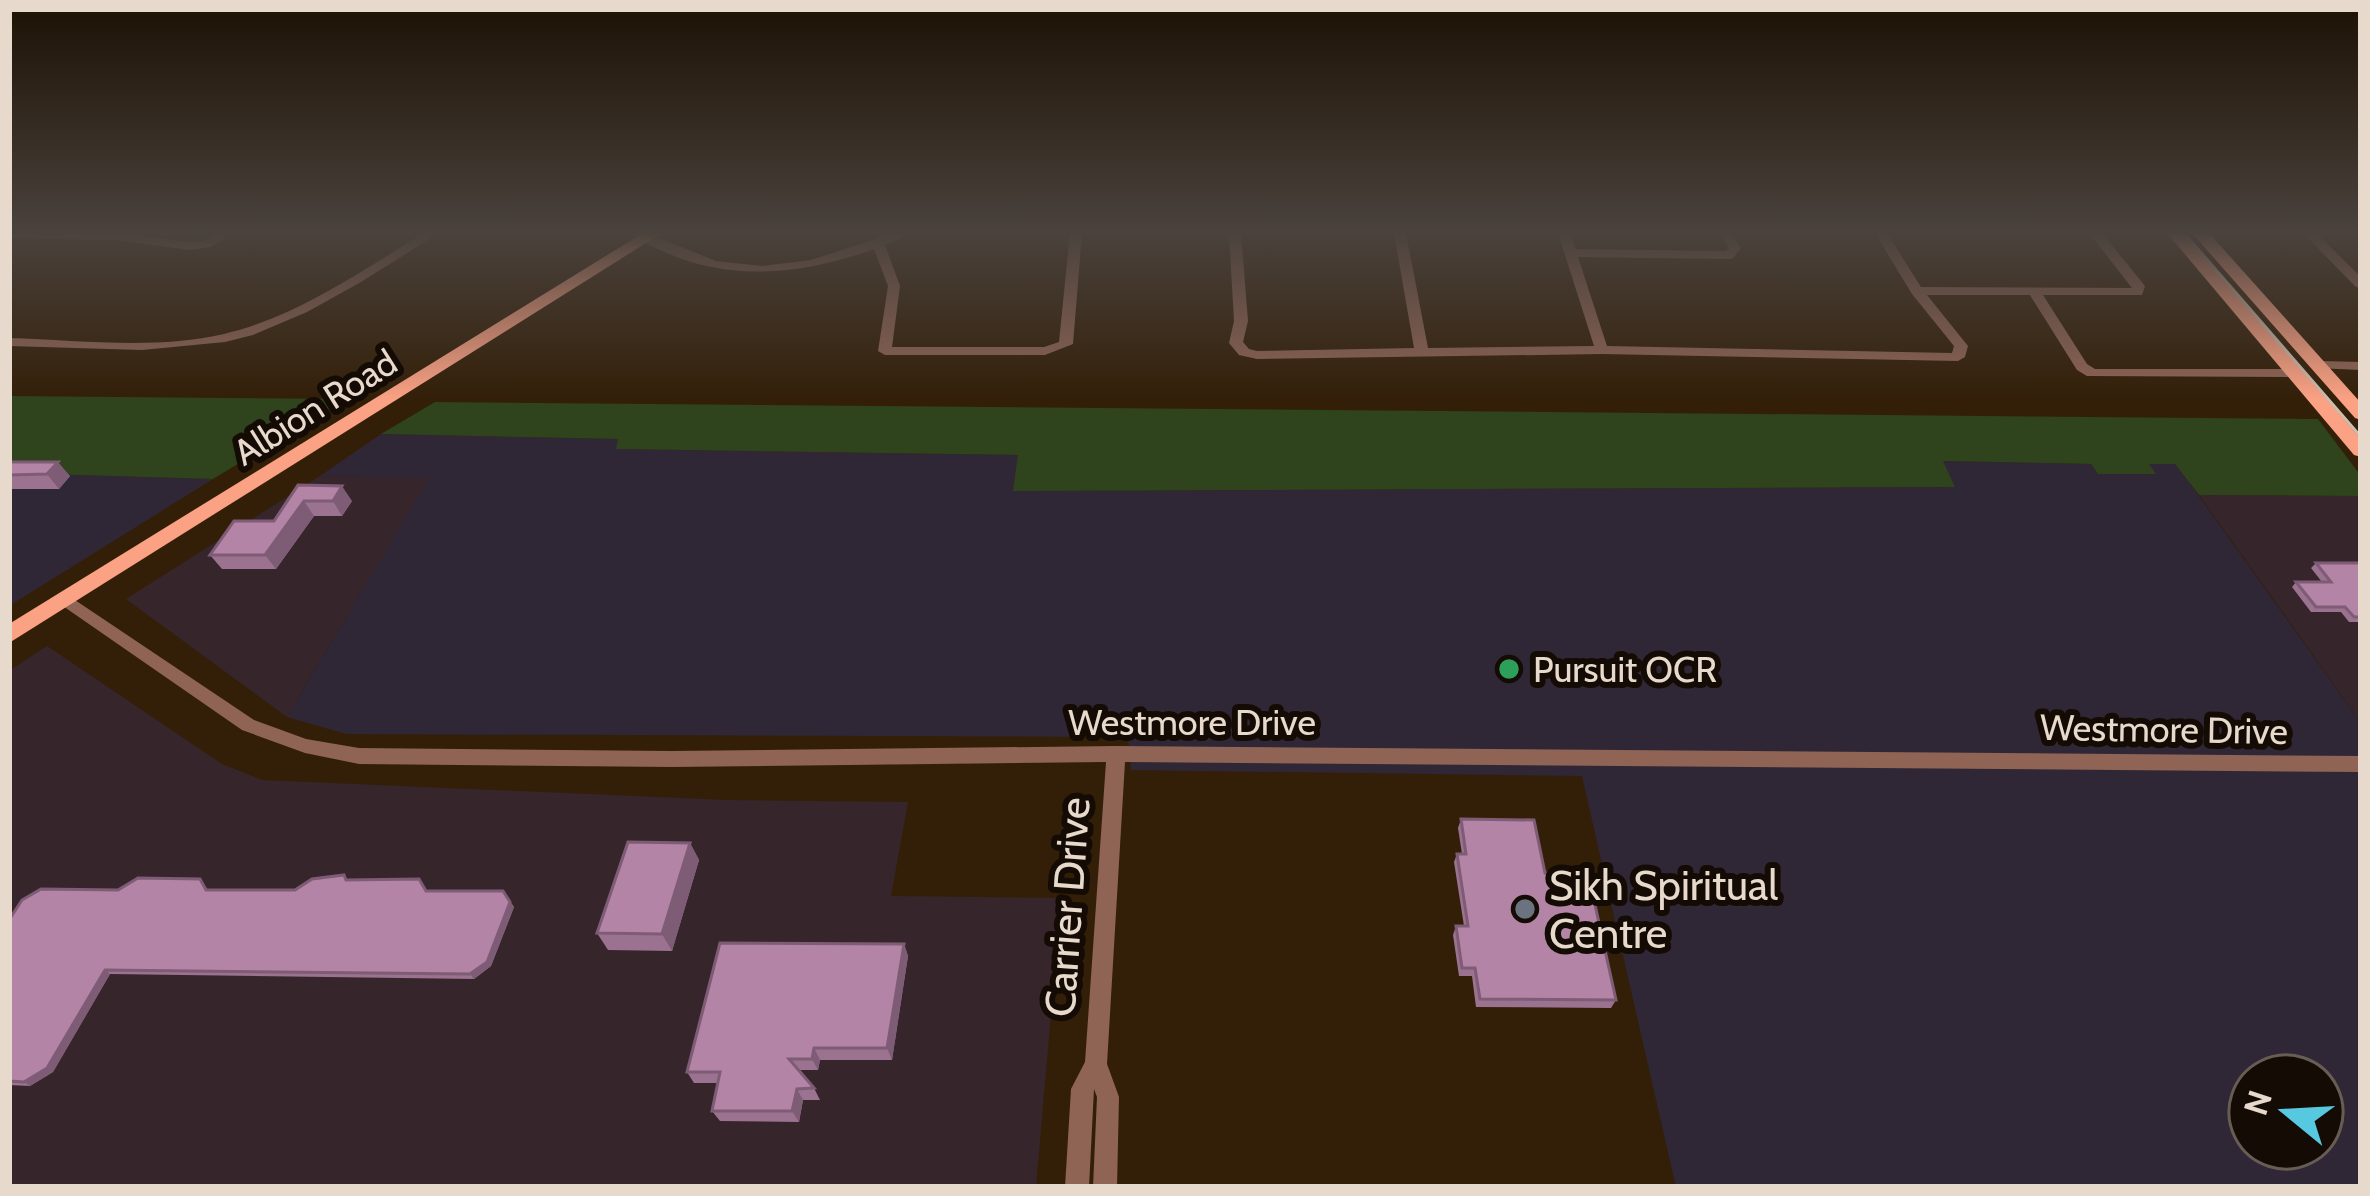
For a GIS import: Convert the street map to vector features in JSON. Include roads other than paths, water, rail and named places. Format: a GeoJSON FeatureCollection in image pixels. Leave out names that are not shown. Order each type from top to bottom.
{"type":"FeatureCollection","features":[{"type":"Feature","properties":{"kind":"main road","name":"Albion Road"},"geometry":{"type":"LineString","coordinates":[[9,635],[560,289]]}},
{"type":"Feature","properties":{"kind":"main road"},"geometry":{"type":"LineString","coordinates":[[2224,289],[2361,451]]}},
{"type":"Feature","properties":{"kind":"main road"},"geometry":{"type":"LineString","coordinates":[[2251,289],[2361,414]]}},
{"type":"Feature","properties":{"kind":"street"},"geometry":{"type":"LineString","coordinates":[[9,342],[187,345],[226,338],[291,313],[334,289]]}},
{"type":"Feature","properties":{"kind":"street"},"geometry":{"type":"LineString","coordinates":[[894,289],[885,351],[1045,351],[1066,344],[1071,289]]}},
{"type":"Feature","properties":{"kind":"street"},"geometry":{"type":"LineString","coordinates":[[1239,289],[1241,321],[1236,343],[1244,352],[1602,350],[1958,357],[1961,346],[1917,291]]}},
{"type":"Feature","properties":{"kind":"street"},"geometry":{"type":"LineString","coordinates":[[1410,289],[1422,353]]}},
{"type":"Feature","properties":{"kind":"street"},"geometry":{"type":"LineString","coordinates":[[1582,289],[1602,350]]}},
{"type":"Feature","properties":{"kind":"street"},"geometry":{"type":"LineString","coordinates":[[1917,291],[2138,289]]}},
{"type":"Feature","properties":{"kind":"street"},"geometry":{"type":"LineString","coordinates":[[2034,292],[2082,367],[2092,373],[2297,373]]}},
{"type":"Feature","properties":{"kind":"street"},"geometry":{"type":"LineString","coordinates":[[2320,365],[2361,366]]}},
{"type":"Feature","properties":{"kind":"street","name":"Westmore Drive"},"geometry":{"type":"LineString","coordinates":[[66,600],[248,725],[305,746],[359,756],[671,760],[1116,754],[2361,764]]}},
{"type":"Feature","properties":{"kind":"street","name":"Carrier Drive"},"geometry":{"type":"LineString","coordinates":[[1105,1187],[1108,1096],[1096,1064],[1116,754]]}},
{"type":"Feature","properties":{"kind":"street","name":"Carrier Drive"},"geometry":{"type":"LineString","coordinates":[[1077,1187],[1082,1089],[1096,1064]]}},
{"type":"Feature","properties":{"kind":"tram line"},"geometry":{"type":"LineString","coordinates":[[2232,289],[2361,437]]}},
{"type":"Feature","properties":{"kind":"place","name":"Pursuit OCR"},"geometry":{"type":"Point","coordinates":[1509,669]}},
{"type":"Feature","properties":{"kind":"place","name":"Sikh Spiritual Centre"},"geometry":{"type":"Point","coordinates":[1525,909]}}]}
